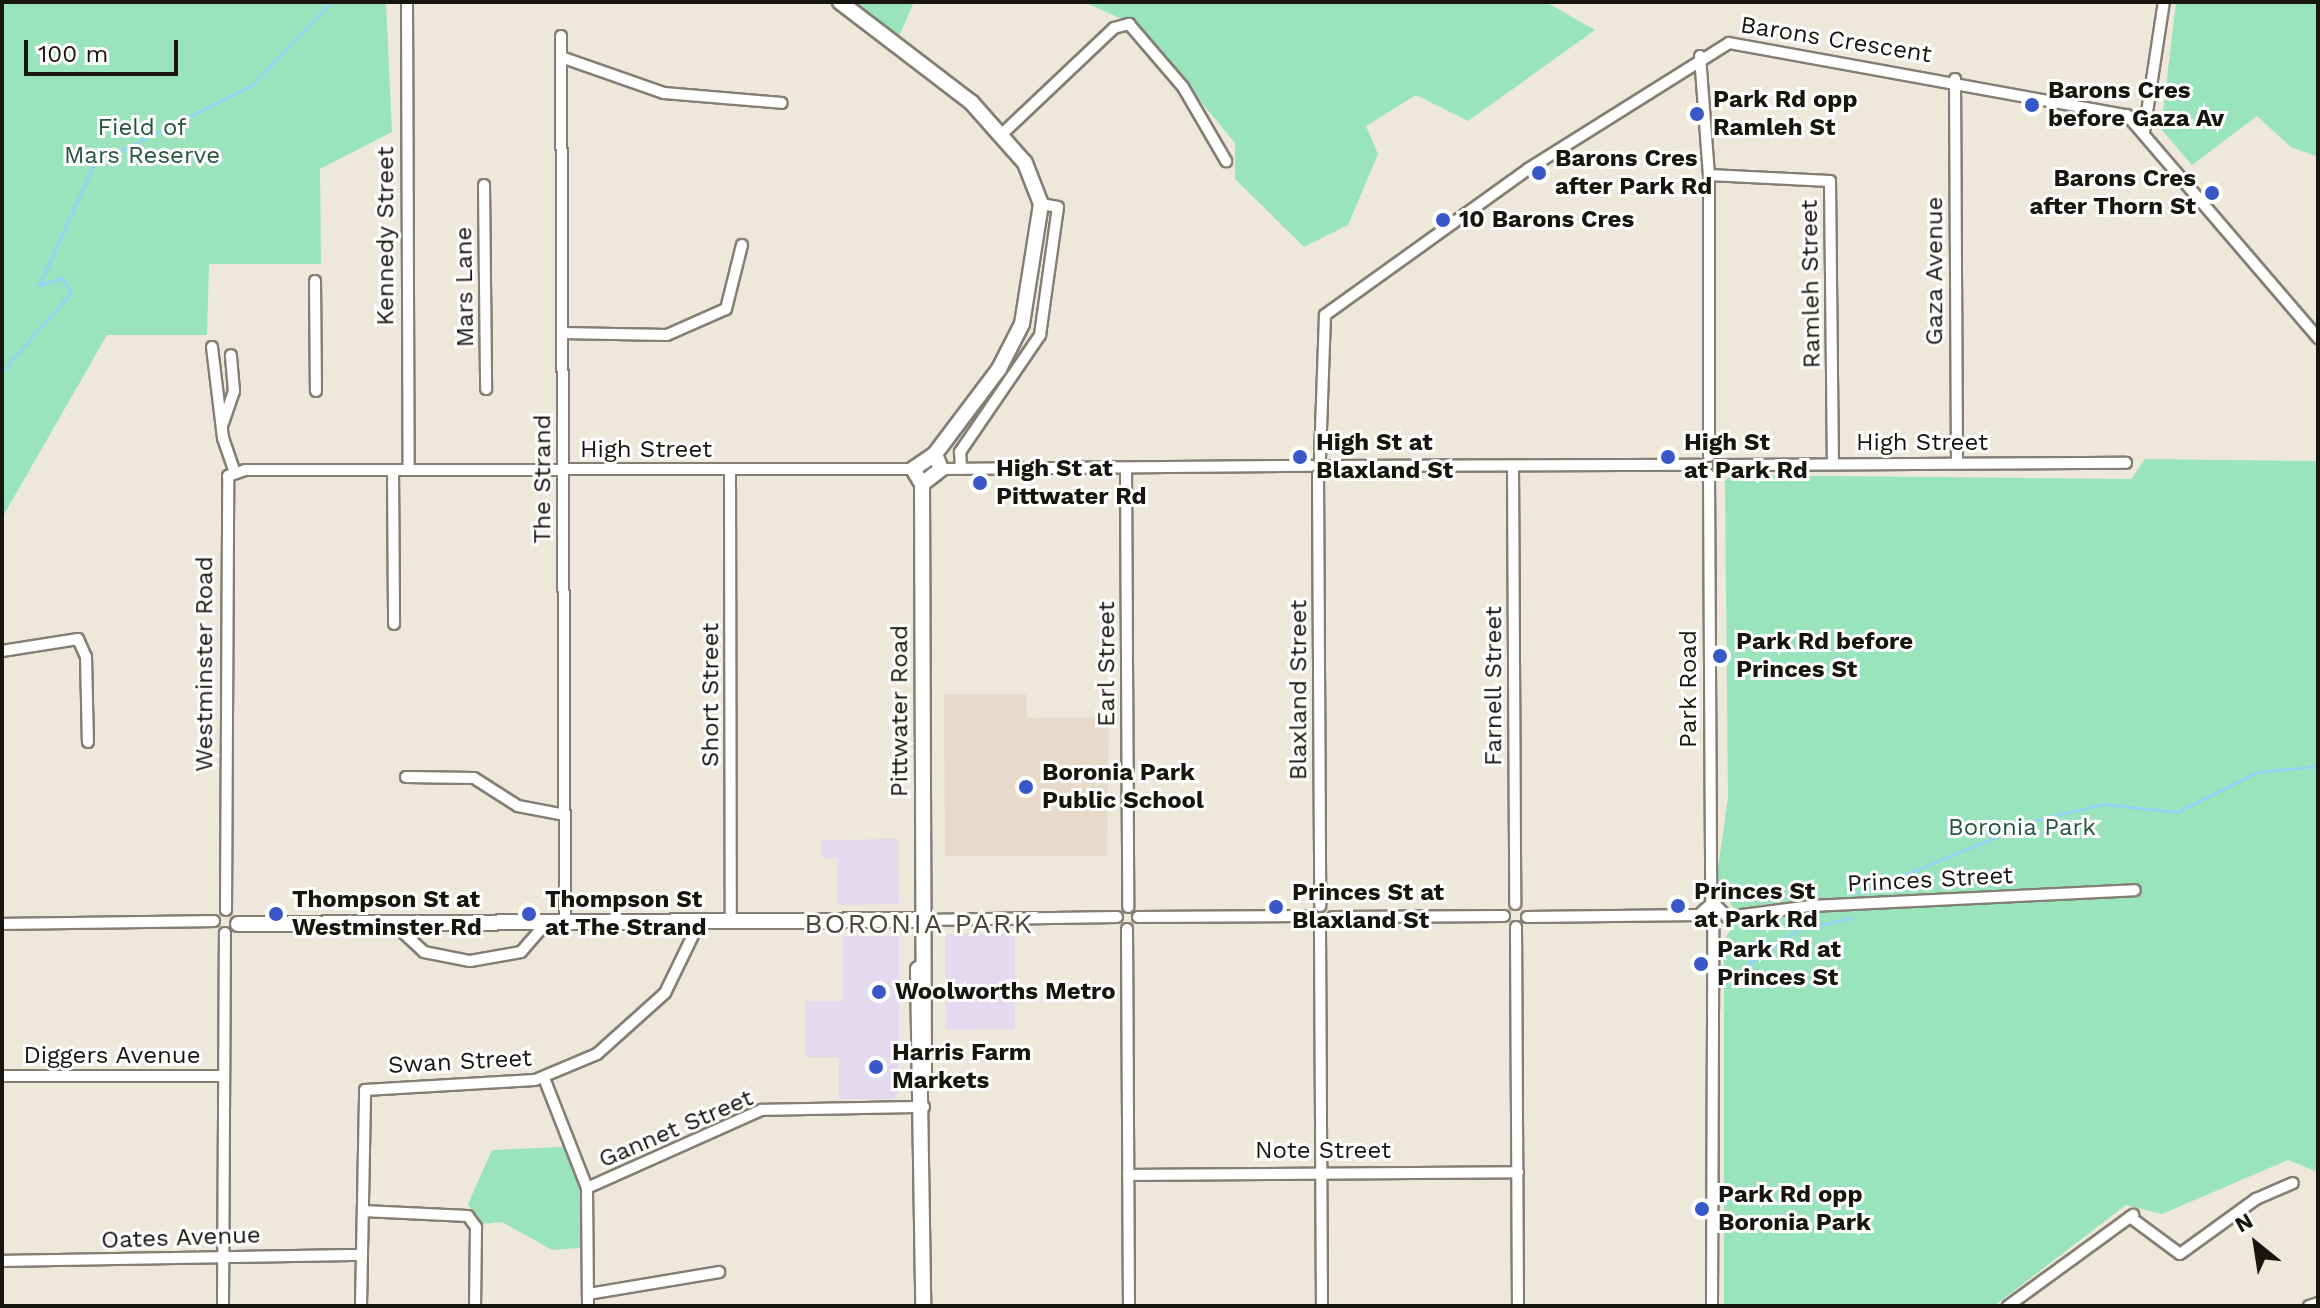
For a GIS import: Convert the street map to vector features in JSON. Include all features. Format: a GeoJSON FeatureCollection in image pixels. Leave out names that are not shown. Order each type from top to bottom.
{"type":"FeatureCollection","features":[{"type":"Feature","properties":{"kind":"main road"},"geometry":{"type":"LineString","coordinates":[[840,2],[1002,134],[1025,163],[1041,204],[1041,242],[1022,324],[994,377],[935,454],[913,469],[922,484],[941,469],[935,454]]}},
{"type":"Feature","properties":{"kind":"main road","name":"Pittwater Road"},"geometry":{"type":"LineString","coordinates":[[922,484],[923,1306]]}},
{"type":"Feature","properties":{"kind":"main road"},"geometry":{"type":"LineString","coordinates":[[238,924],[923,920]]}},
{"type":"Feature","properties":{"kind":"street","name":"Kennedy Street"},"geometry":{"type":"LineString","coordinates":[[407,2],[409,470]]}},
{"type":"Feature","properties":{"kind":"street"},"geometry":{"type":"LineString","coordinates":[[2144,132],[2164,2]]}},
{"type":"Feature","properties":{"kind":"street"},"geometry":{"type":"LineString","coordinates":[[1002,134],[1114,28],[1129,24],[1183,87],[1226,161]]}},
{"type":"Feature","properties":{"kind":"street","name":"The Strand"},"geometry":{"type":"LineString","coordinates":[[561,36],[565,922]]}},
{"type":"Feature","properties":{"kind":"street","name":"Barons Crescent"},"geometry":{"type":"LineString","coordinates":[[1325,315],[1368,278],[1700,56],[1736,43],[1955,79],[2115,110],[2144,132],[2318,338]]}},
{"type":"Feature","properties":{"kind":"street"},"geometry":{"type":"LineString","coordinates":[[1699,465],[1709,475],[1719,465],[1709,456],[1709,175],[1700,56]]}},
{"type":"Feature","properties":{"kind":"street"},"geometry":{"type":"LineString","coordinates":[[561,57],[664,93],[782,103]]}},
{"type":"Feature","properties":{"kind":"street","name":"Gaza Avenue"},"geometry":{"type":"LineString","coordinates":[[1955,79],[1957,463]]}},
{"type":"Feature","properties":{"kind":"street","name":"Ramleh Street"},"geometry":{"type":"LineString","coordinates":[[1709,175],[1830,181],[1833,463]]}},
{"type":"Feature","properties":{"kind":"street","name":"Mars Lane"},"geometry":{"type":"LineString","coordinates":[[484,185],[486,389]]}},
{"type":"Feature","properties":{"kind":"street"},"geometry":{"type":"LineString","coordinates":[[961,469],[960,452],[1040,335],[1058,207],[1041,204]]}},
{"type":"Feature","properties":{"kind":"street"},"geometry":{"type":"LineString","coordinates":[[562,333],[667,335],[726,309],[742,245]]}},
{"type":"Feature","properties":{"kind":"street"},"geometry":{"type":"LineString","coordinates":[[315,281],[316,391]]}},
{"type":"Feature","properties":{"kind":"street","name":"Blaxland Street"},"geometry":{"type":"LineString","coordinates":[[1320,906],[1319,466],[1325,315]]}},
{"type":"Feature","properties":{"kind":"street"},"geometry":{"type":"LineString","coordinates":[[212,347],[221,425],[235,472]]}},
{"type":"Feature","properties":{"kind":"street"},"geometry":{"type":"LineString","coordinates":[[221,425],[234,391],[231,355]]}},
{"type":"Feature","properties":{"kind":"street"},"geometry":{"type":"LineString","coordinates":[[941,469],[1699,465],[1709,456]]}},
{"type":"Feature","properties":{"kind":"street","name":"High Street"},"geometry":{"type":"LineString","coordinates":[[1719,465],[2126,463]]}},
{"type":"Feature","properties":{"kind":"street","name":"Farnell Street"},"geometry":{"type":"LineString","coordinates":[[1513,467],[1515,904]]}},
{"type":"Feature","properties":{"kind":"street","name":"Earl Street"},"geometry":{"type":"LineString","coordinates":[[1126,468],[1128,907]]}},
{"type":"Feature","properties":{"kind":"street","name":"Short Street"},"geometry":{"type":"LineString","coordinates":[[730,469],[731,921]]}},
{"type":"Feature","properties":{"kind":"street","name":"High Street"},"geometry":{"type":"LineString","coordinates":[[235,472],[913,469]]}},
{"type":"Feature","properties":{"kind":"street"},"geometry":{"type":"LineString","coordinates":[[393,470],[394,624]]}},
{"type":"Feature","properties":{"kind":"street","name":"Westminster Road"},"geometry":{"type":"LineString","coordinates":[[226,910],[225,486],[235,472]]}},
{"type":"Feature","properties":{"kind":"street","name":"Park Road"},"geometry":{"type":"LineString","coordinates":[[1709,475],[1711,902]]}},
{"type":"Feature","properties":{"kind":"street"},"geometry":{"type":"LineString","coordinates":[[2,651],[78,639],[86,657],[88,742]]}},
{"type":"Feature","properties":{"kind":"street"},"geometry":{"type":"LineString","coordinates":[[406,777],[474,778],[518,806],[565,815]]}},
{"type":"Feature","properties":{"kind":"street","name":"Princes Street"},"geometry":{"type":"LineString","coordinates":[[1727,917],[1811,906],[2135,890]]}},
{"type":"Feature","properties":{"kind":"street"},"geometry":{"type":"LineString","coordinates":[[1516,927],[1527,917],[1699,915],[1711,902],[1727,917],[1713,930]]}},
{"type":"Feature","properties":{"kind":"street"},"geometry":{"type":"LineString","coordinates":[[1504,916],[1515,904],[1527,917]]}},
{"type":"Feature","properties":{"kind":"street"},"geometry":{"type":"LineString","coordinates":[[923,920],[1117,917],[1128,907],[1138,917],[1309,916],[1320,906],[1333,917],[1504,916],[1516,927],[1518,1306]]}},
{"type":"Feature","properties":{"kind":"street"},"geometry":{"type":"LineString","coordinates":[[2,924],[214,921],[226,910],[238,924],[225,933]]}},
{"type":"Feature","properties":{"kind":"street"},"geometry":{"type":"LineString","coordinates":[[1699,915],[1713,930],[1712,1306]]}},
{"type":"Feature","properties":{"kind":"street"},"geometry":{"type":"LineString","coordinates":[[1309,916],[1320,929],[1322,1306]]}},
{"type":"Feature","properties":{"kind":"street"},"geometry":{"type":"LineString","coordinates":[[1117,917],[1127,929],[1129,1306]]}},
{"type":"Feature","properties":{"kind":"street"},"geometry":{"type":"LineString","coordinates":[[1127,929],[1138,917]]}},
{"type":"Feature","properties":{"kind":"street"},"geometry":{"type":"LineString","coordinates":[[1320,929],[1333,917]]}},
{"type":"Feature","properties":{"kind":"street"},"geometry":{"type":"LineString","coordinates":[[214,921],[225,933],[223,1306]]}},
{"type":"Feature","properties":{"kind":"street","name":"Swan Street"},"geometry":{"type":"LineString","coordinates":[[361,1306],[365,1090],[544,1078],[610,1045],[656,1004],[686,963],[700,921]]}},
{"type":"Feature","properties":{"kind":"street"},"geometry":{"type":"LineString","coordinates":[[393,923],[424,952],[470,961],[521,952],[547,922]]}},
{"type":"Feature","properties":{"kind":"street","name":"Diggers Avenue"},"geometry":{"type":"LineString","coordinates":[[2,1076],[223,1076]]}},
{"type":"Feature","properties":{"kind":"street"},"geometry":{"type":"LineString","coordinates":[[544,1078],[587,1188],[588,1300],[719,1272]]}},
{"type":"Feature","properties":{"kind":"street","name":"Gannet Street"},"geometry":{"type":"LineString","coordinates":[[587,1188],[761,1110],[924,1107]]}},
{"type":"Feature","properties":{"kind":"street","name":"Note Street"},"geometry":{"type":"LineString","coordinates":[[1128,1175],[1320,1170],[1518,1172]]}},
{"type":"Feature","properties":{"kind":"street"},"geometry":{"type":"LineString","coordinates":[[2008,1306],[2132,1215],[2180,1254],[2256,1199],[2293,1183]]}},
{"type":"Feature","properties":{"kind":"street"},"geometry":{"type":"LineString","coordinates":[[363,1211],[468,1216],[476,1227],[475,1306]]}},
{"type":"Feature","properties":{"kind":"street","name":"Oates Avenue"},"geometry":{"type":"LineString","coordinates":[[2,1261],[223,1260],[362,1255]]}},
{"type":"Feature","properties":{"kind":"street"},"geometry":{"type":"LineString","coordinates":[[2309,1306],[2318,1303]]}},
{"type":"Feature","properties":{"kind":"shaded area","name":"Boronia Park Public School"},"geometry":{"type":"Polygon","coordinates":[[[944,694],[1026,694],[1027,718],[1109,717],[1107,856],[945,856],[944,694]]]}},
{"type":"Feature","properties":{"kind":"shaded area"},"geometry":{"type":"Polygon","coordinates":[[[898,839],[899,904],[838,905],[838,858],[822,858],[822,840],[898,839]]]}},
{"type":"Feature","properties":{"kind":"shaded area"},"geometry":{"type":"Polygon","coordinates":[[[945,934],[1015,934],[1015,1029],[946,1030],[945,934]]]}},
{"type":"Feature","properties":{"kind":"shaded area"},"geometry":{"type":"Polygon","coordinates":[[[843,936],[899,936],[899,1093],[892,1099],[839,1099],[839,1057],[806,1057],[806,1001],[843,1001],[843,936]]]}},
{"type":"Feature","properties":{"kind":"green space","name":"Field of Mars Reserve"},"geometry":{"type":"Polygon","coordinates":[[[2,2],[386,2],[392,132],[320,169],[321,264],[209,264],[207,335],[107,335],[2,518],[2,2]]]}},
{"type":"Feature","properties":{"kind":"green space"},"geometry":{"type":"Polygon","coordinates":[[[852,2],[914,2],[899,36],[852,2]]]}},
{"type":"Feature","properties":{"kind":"green space"},"geometry":{"type":"Polygon","coordinates":[[[1084,2],[1546,2],[1595,30],[1468,121],[1416,95],[1366,126],[1378,154],[1348,225],[1304,247],[1235,179],[1235,143],[1177,73],[1124,20],[1084,2]]]}},
{"type":"Feature","properties":{"kind":"green space"},"geometry":{"type":"Polygon","coordinates":[[[2176,2],[2318,2],[2318,157],[2291,147],[2257,116],[2192,165],[2161,129],[2176,2]]]}},
{"type":"Feature","properties":{"kind":"green space","name":"Boronia Park"},"geometry":{"type":"Polygon","coordinates":[[[2145,459],[2318,461],[2318,1172],[2288,1160],[2162,1214],[2126,1205],[1994,1306],[1724,1306],[1724,941],[1739,915],[1716,883],[1728,797],[1725,481],[1731,475],[2131,479],[2145,459]]]}},
{"type":"Feature","properties":{"kind":"green space"},"geometry":{"type":"Polygon","coordinates":[[[564,1147],[580,1190],[580,1248],[552,1250],[502,1222],[481,1224],[468,1204],[492,1150],[564,1147]]]}},
{"type":"Feature","properties":{"kind":"waterway"},"geometry":{"type":"LineString","coordinates":[[2,371],[71,293],[62,278],[39,285],[94,164],[252,85],[331,2]]}},
{"type":"Feature","properties":{"kind":"waterway"},"geometry":{"type":"LineString","coordinates":[[1859,893],[2040,819],[2103,804],[2177,812],[2258,772],[2318,766]]}},
{"type":"Feature","properties":{"kind":"waterway"},"geometry":{"type":"LineString","coordinates":[[1744,967],[1798,930],[1851,918]]}},
{"type":"Feature","properties":{"kind":"place","name":"Barons Cres before Gaza Av"},"geometry":{"type":"Point","coordinates":[2032,105]}},
{"type":"Feature","properties":{"kind":"place","name":"Park Rd opp Ramleh St"},"geometry":{"type":"Point","coordinates":[1697,114]}},
{"type":"Feature","properties":{"kind":"place","name":"Barons Cres after Park Rd"},"geometry":{"type":"Point","coordinates":[1539,173]}},
{"type":"Feature","properties":{"kind":"place","name":"Barons Cres after Thorn St"},"geometry":{"type":"Point","coordinates":[2212,193]}},
{"type":"Feature","properties":{"kind":"place","name":"10 Barons Cres"},"geometry":{"type":"Point","coordinates":[1443,220]}},
{"type":"Feature","properties":{"kind":"place","name":"High St at Blaxland St"},"geometry":{"type":"Point","coordinates":[1300,457]}},
{"type":"Feature","properties":{"kind":"place","name":"High St at Park Rd"},"geometry":{"type":"Point","coordinates":[1668,457]}},
{"type":"Feature","properties":{"kind":"place","name":"High St at Pittwater Rd"},"geometry":{"type":"Point","coordinates":[980,483]}},
{"type":"Feature","properties":{"kind":"place","name":"Park Rd before Princes St"},"geometry":{"type":"Point","coordinates":[1720,656]}},
{"type":"Feature","properties":{"kind":"place","name":"Boronia Park Public School"},"geometry":{"type":"Point","coordinates":[1026,787]}},
{"type":"Feature","properties":{"kind":"place","name":"Princes St at Park Rd"},"geometry":{"type":"Point","coordinates":[1678,906]}},
{"type":"Feature","properties":{"kind":"place","name":"Princes St at Blaxland St"},"geometry":{"type":"Point","coordinates":[1276,907]}},
{"type":"Feature","properties":{"kind":"place","name":"Thompson St at Westminster Rd"},"geometry":{"type":"Point","coordinates":[276,914]}},
{"type":"Feature","properties":{"kind":"place","name":"Thompson St at The Strand"},"geometry":{"type":"Point","coordinates":[529,914]}},
{"type":"Feature","properties":{"kind":"place","name":"Park Rd at Princes St"},"geometry":{"type":"Point","coordinates":[1701,964]}},
{"type":"Feature","properties":{"kind":"place","name":"Woolworths Metro"},"geometry":{"type":"Point","coordinates":[879,992]}},
{"type":"Feature","properties":{"kind":"place","name":"Harris Farm Markets"},"geometry":{"type":"Point","coordinates":[876,1067]}},
{"type":"Feature","properties":{"kind":"place","name":"Park Rd opp Boronia Park"},"geometry":{"type":"Point","coordinates":[1702,1209]}},
{"type":"Feature","properties":{"kind":"district","name":"BORONIA PARK"},"geometry":{"type":"Point","coordinates":[919,924]}}]}
